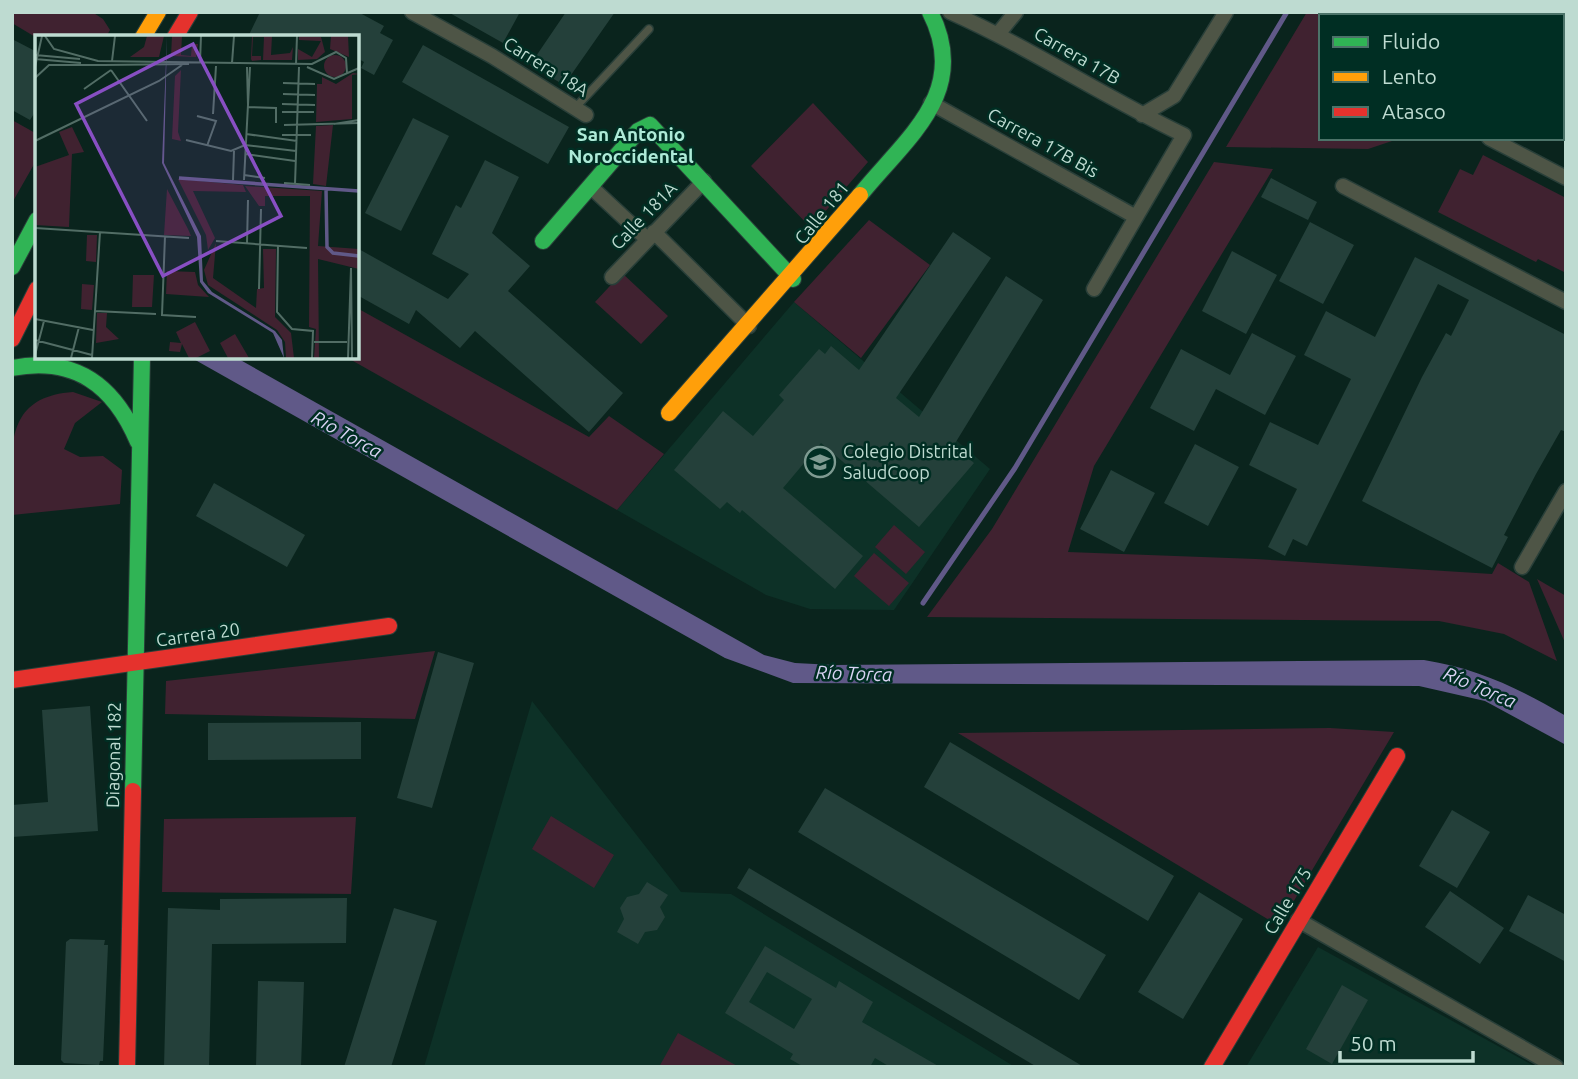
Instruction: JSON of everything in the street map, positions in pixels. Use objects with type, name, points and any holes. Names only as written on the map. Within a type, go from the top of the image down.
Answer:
[{"type":"street","points":[[137,12],[155,17],[144,35]]},
{"type":"street","points":[[176,35],[190,12]]},
{"type":"street","name":"Carrera 18A","points":[[412,12],[492,56],[581,112]]},
{"type":"street","name":"Calle 181","points":[[669,413],[793,279],[906,140],[931,103],[941,85],[946,62],[944,38],[930,12]]},
{"type":"street","name":"Carrera 17B","points":[[950,12],[998,34],[1142,115],[1184,135],[1136,218]]},
{"type":"street","points":[[998,34],[1016,12]]},
{"type":"street","points":[[1142,115],[1174,96],[1226,12]]},
{"type":"street","name":"Carrera 17B Bis","points":[[931,103],[1136,218]]},
{"type":"street","points":[[543,241],[638,131],[650,125],[657,129],[793,279]]},
{"type":"street","points":[[1493,140],[1566,178]]},
{"type":"street","name":"Calle 181A","points":[[612,277],[704,181]]},
{"type":"street","points":[[1343,186],[1566,302]]},
{"type":"street","points":[[591,187],[650,236],[749,326]]},
{"type":"street","points":[[1094,289],[1136,218]]},
{"type":"street","points":[[12,267],[35,224]]},
{"type":"street","points":[[12,339],[35,292]]},
{"type":"street","name":"Diagonal 182","points":[[127,1067],[142,359]]},
{"type":"street","name":"Diagonal 182","points":[[12,368],[36,364],[54,365],[87,376],[115,398],[129,419],[139,444]]},
{"type":"street","points":[[1522,567],[1566,491]]},
{"type":"street","name":"Carrera 20","points":[[12,680],[389,626]]},
{"type":"street","name":"Calle 175","points":[[1212,1067],[1398,757]]},
{"type":"street","points":[[1298,920],[1556,1067]]},
{"type":"lane","points":[[581,112],[649,29]]},
{"type":"shaded area","points":[[12,12],[92,12],[103,19],[110,30],[107,35],[35,37],[12,23]]},
{"type":"shaded area","points":[[1307,12],[1388,12],[1319,14],[1319,140],[1395,140],[1368,149],[1226,147]]},
{"type":"shaded area","points":[[813,103],[868,162],[811,228],[751,166]]},
{"type":"shaded area","points":[[12,120],[35,133],[35,163],[12,203]]},
{"type":"shaded area","points":[[1483,155],[1566,198],[1566,273],[1538,259],[1536,262],[1438,212],[1460,169],[1473,175]]},
{"type":"shaded area","points":[[1214,162],[1273,169],[1094,466],[1068,552],[1256,559],[1492,574],[1498,563],[1529,582],[1557,661],[1504,634],[1439,621],[927,617],[992,529]]},
{"type":"shaded area","points":[[869,220],[930,265],[861,358],[794,302]]},
{"type":"shaded area","points":[[622,273],[668,316],[641,344],[595,302]]},
{"type":"shaded area","name":"Colegio Distrital SaludCoop","points":[[794,302],[990,469],[894,610],[810,609],[766,595],[617,510]]},
{"type":"shaded area","points":[[359,309],[589,437],[609,416],[664,454],[617,510],[350,359],[359,359]]},
{"type":"shaded area","points":[[73,392],[102,402],[75,423],[64,449],[80,457],[103,456],[122,470],[120,504],[12,515],[12,451],[15,433],[22,417],[33,405],[49,396]]},
{"type":"shaded area","points":[[894,525],[925,552],[906,574],[875,547]]},
{"type":"shaded area","points":[[874,553],[909,583],[889,606],[854,576]]},
{"type":"shaded area","points":[[1537,579],[1566,596],[1566,645]]},
{"type":"shaded area","points":[[435,651],[415,719],[165,714],[166,681]]},
{"type":"shaded area","points":[[532,701],[681,892],[731,894],[1015,1067],[424,1067]]},
{"type":"shaded area","points":[[1330,728],[1394,732],[1279,926],[958,733]]},
{"type":"shaded area","points":[[551,816],[614,855],[594,888],[532,849]]},
{"type":"shaded area","points":[[356,817],[351,894],[162,892],[164,819]]},
{"type":"shaded area","points":[[1318,947],[1536,1067],[1246,1067]]},
{"type":"shaded area","points":[[678,1033],[739,1067],[659,1067]]},
{"type":"water","name":"Río Torca","points":[[194,359],[239,359],[764,655],[795,663],[834,665],[1424,660],[1481,674],[1566,716],[1566,745],[1485,701],[1419,686],[793,683],[725,658]]},
{"type":"building","points":[[260,12],[358,12],[384,26],[380,33],[393,40],[374,75],[361,68],[364,62],[359,59],[359,35],[249,35]]},
{"type":"building","points":[[448,12],[520,12],[503,43]]},
{"type":"building","points":[[566,12],[615,12],[564,85],[530,65]]},
{"type":"building","points":[[12,39],[35,51],[35,112],[30,120],[12,110]]},
{"type":"building","points":[[423,45],[569,127],[548,164],[402,82]]},
{"type":"building","points":[[413,118],[449,136],[401,231],[365,213]]},
{"type":"building","points":[[485,160],[519,177],[492,233],[530,266],[508,291],[623,393],[589,432],[475,331],[460,348],[416,310],[409,324],[359,296],[359,249],[448,299],[469,274],[432,254],[456,205],[461,208]]},
{"type":"building","points":[[1271,178],[1317,202],[1308,220],[1261,197]]},
{"type":"building","points":[[1310,222],[1354,245],[1323,304],[1279,281]]},
{"type":"building","points":[[953,232],[991,258],[896,398],[919,417],[1006,276],[1043,300],[954,445],[974,463],[919,527],[821,443],[783,488],[863,556],[835,589],[742,510],[740,513],[727,502],[720,509],[674,470],[723,411],[753,436],[784,400],[779,395],[819,349],[825,354],[831,346],[859,370]]},
{"type":"building","points":[[1232,251],[1277,275],[1246,334],[1202,311]]},
{"type":"building","points":[[1415,257],[1566,335],[1566,432],[1561,430],[1536,474],[1504,535],[1508,537],[1492,568],[1362,501],[1422,377],[1446,333],[1451,336],[1469,300],[1438,284],[1307,546],[1293,539],[1285,556],[1268,547],[1297,489],[1249,465],[1270,422],[1318,445],[1351,379],[1304,355],[1326,311],[1375,337]]},
{"type":"building","points":[[1252,333],[1296,356],[1265,415],[1216,389],[1194,431],[1150,408],[1181,349],[1230,375]]},
{"type":"building","points":[[1195,444],[1239,467],[1208,526],[1164,503]]},
{"type":"building","points":[[1111,470],[1155,493],[1124,552],[1080,529]]},
{"type":"building","points":[[214,483],[305,535],[287,567],[196,516]]},
{"type":"building","points":[[438,652],[474,663],[432,808],[397,798]]},
{"type":"building","points":[[90,706],[98,831],[12,837],[12,805],[48,802],[42,710]]},
{"type":"building","points":[[361,722],[361,759],[208,760],[208,723]]},
{"type":"building","points":[[950,742],[1174,876],[1148,921],[924,787]]},
{"type":"building","points":[[825,788],[1106,955],[1079,1000],[798,832]]},
{"type":"building","points":[[1452,810],[1490,832],[1457,888],[1419,866]]},
{"type":"building","points":[[749,868],[1084,1067],[1037,1067],[737,888]]},
{"type":"building","points":[[647,882],[668,895],[660,907],[665,917],[657,930],[645,932],[638,944],[617,932],[624,919],[620,908],[627,897],[639,894]]},
{"type":"building","points":[[1450,891],[1504,928],[1480,964],[1425,927]]},
{"type":"building","points":[[1199,892],[1243,919],[1183,1019],[1138,992]]},
{"type":"building","points":[[1528,895],[1566,915],[1566,962],[1509,931]]},
{"type":"building","points":[[347,898],[346,943],[212,944],[209,1067],[164,1067],[168,908],[220,910],[220,899]]},
{"type":"building","points":[[394,908],[437,921],[391,1067],[344,1067]]},
{"type":"building","points":[[70,939],[105,940],[104,945],[108,945],[103,1061],[100,1061],[99,1065],[64,1063],[61,1060],[66,942]]},
{"type":"building","points":[[765,946],[836,988],[839,981],[873,1002],[862,1022],[940,1067],[890,1067],[875,1058],[870,1067],[804,1067],[790,1059],[793,1054],[725,1013]],"holes":[[[767,972],[812,999],[794,1029],[749,1002]]]},
{"type":"building","points":[[258,981],[304,982],[301,1067],[256,1067]]},
{"type":"building","points":[[1342,985],[1368,1000],[1332,1064],[1306,1049]]},
{"type":"waterway","points":[[923,603],[1015,468],[1287,12]]},
{"type":"traffic: fast","points":[[860,195],[914,133],[938,90],[943,66],[941,40],[930,12]]},
{"type":"traffic: fast","points":[[543,241],[638,131],[650,125],[793,279]]},
{"type":"traffic: fast","points":[[12,267],[35,224]]},
{"type":"traffic: fast","points":[[133,791],[142,359]]},
{"type":"traffic: fast","points":[[12,368],[55,366],[90,379],[117,405],[138,442]]},
{"type":"traffic: slow","points":[[144,35],[158,12]]},
{"type":"traffic: slow","points":[[669,413],[860,195]]},
{"type":"traffic: jam","points":[[176,35],[190,12]]},
{"type":"traffic: jam","points":[[12,339],[35,293]]},
{"type":"traffic: jam","points":[[12,680],[389,626]]},
{"type":"traffic: jam","points":[[1212,1067],[1397,756]]},
{"type":"traffic: jam","points":[[127,1067],[133,791]]},
{"type":"place","name":"Colegio Distrital SaludCoop","points":[[820,462]]},
{"type":"district","name":"San Antonio Noroccidental","points":[[631,145]]}]
